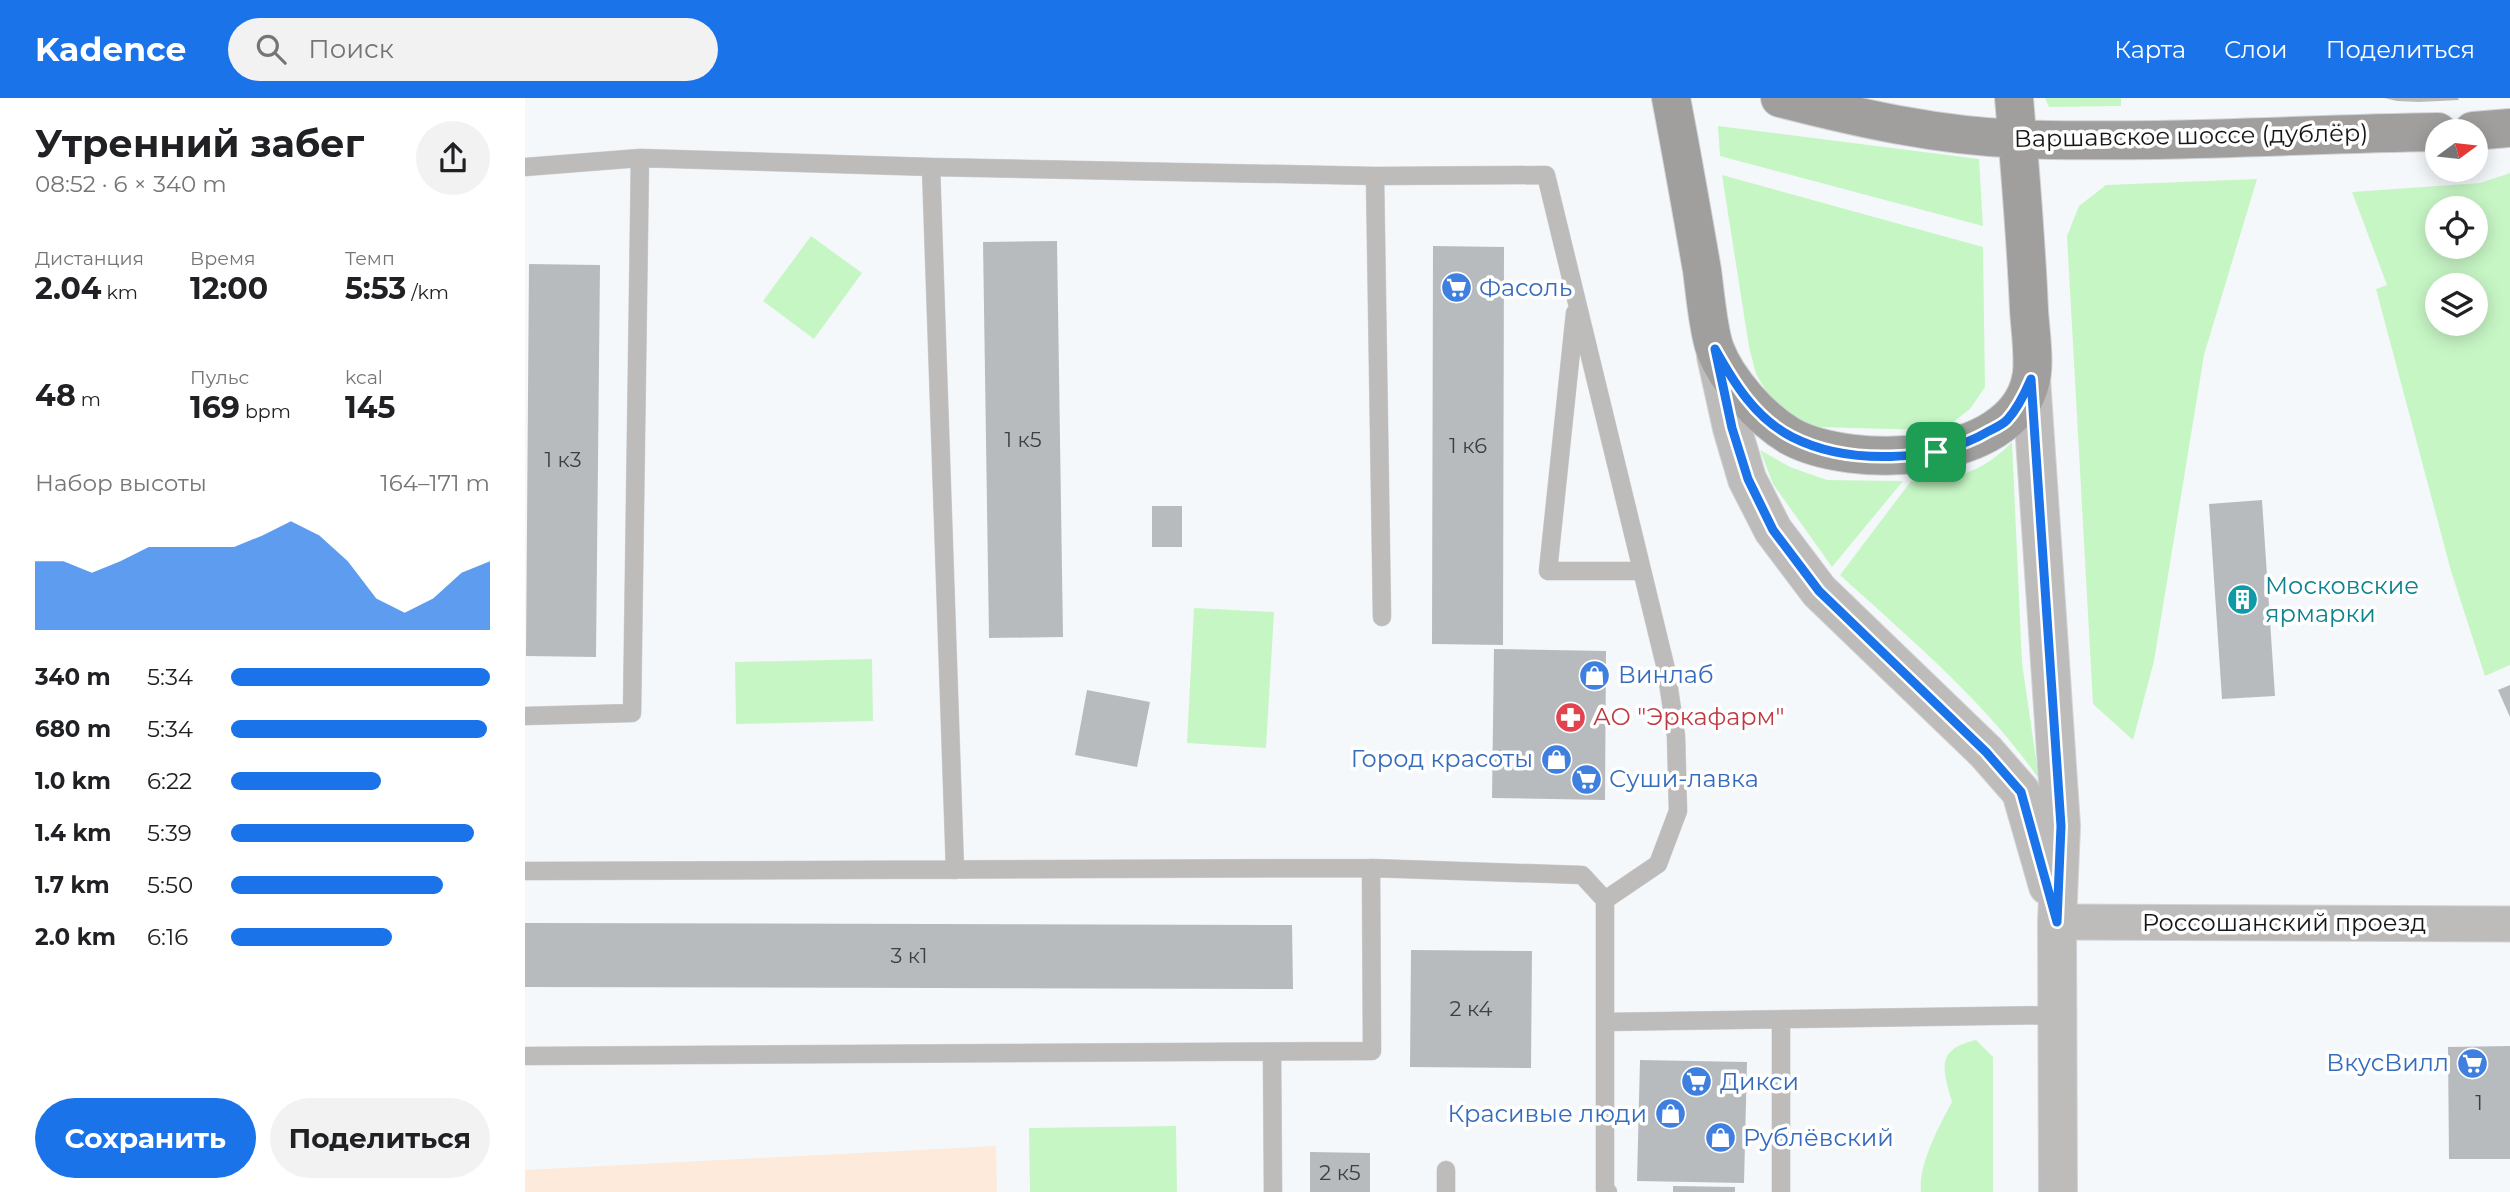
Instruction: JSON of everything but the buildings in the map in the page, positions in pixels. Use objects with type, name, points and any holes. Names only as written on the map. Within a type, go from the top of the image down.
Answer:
[{"type":"main road","points":[[1671,98],[1715,349],[1737,388],[1765,417],[1791,436],[1833,452],[1893,456],[1936,452],[1970,442],[2006,421],[2022,400],[2031,379],[2027,247],[2014,98]]},
{"type":"main road","name":"Варшавское шоссе (дублёр)","points":[[1780,98],[1851,117],[1935,131],[2018,139],[2137,140],[2425,132]]},
{"type":"main road","points":[[2489,130],[2510,128]]},
{"type":"street","points":[[1715,349],[1732,428],[1748,479],[1773,530],[1819,591],[1986,752],[2021,792],[2057,922]]},
{"type":"street","points":[[2031,379],[2061,826],[2057,922],[2058,1192]]},
{"type":"street","name":"Россошанский проезд","points":[[2057,922],[2510,924]]},
{"type":"lane","points":[[525,167],[640,158],[1375,176],[1546,175],[1666,669],[1676,736],[1678,811],[1658,864],[1605,900]]},
{"type":"lane","points":[[525,716],[632,713],[640,158]]},
{"type":"lane","points":[[931,167],[955,870]]},
{"type":"lane","points":[[1375,176],[1382,617]]},
{"type":"lane","points":[[1576,299],[1548,571],[1642,571]]},
{"type":"lane","points":[[525,1056],[1372,1051],[1371,868]]},
{"type":"lane","points":[[525,871],[1371,868],[1582,875],[1605,900],[1605,1189],[1608,1192]]},
{"type":"lane","points":[[1605,1023],[2057,1015]]},
{"type":"lane","points":[[1781,1020],[1781,1192]]},
{"type":"lane","points":[[1272,1052],[1273,1192]]},
{"type":"lane","points":[[1446,1170],[1446,1192]]},
{"type":"shaded area","points":[[996,1146],[997,1192],[525,1192],[525,1170]]},
{"type":"green space","points":[[2045,98],[2121,98],[2121,106],[2049,107]]},
{"type":"green space","points":[[1718,126],[1979,159],[1983,226],[1720,156]]},
{"type":"green space","points":[[2510,173],[2510,665],[2485,676],[2451,571],[2376,289],[2387,285],[2352,192],[2489,182]]},
{"type":"green space","points":[[1722,175],[1983,247],[1985,387],[1970,409],[1952,423],[1929,430],[1817,427],[1791,417],[1770,397],[1756,374],[1749,347]]},
{"type":"green space","points":[[2257,179],[2204,355],[2154,661],[2133,740],[2093,704],[2067,236],[2079,206],[2106,185]]},
{"type":"green space","points":[[811,236],[862,273],[814,339],[763,301]]},
{"type":"green space","points":[[2012,442],[2022,663],[2039,779],[2018,750],[1970,697],[1840,575],[1911,481],[1941,479],[1966,473],[2001,453]]},
{"type":"green space","points":[[1760,450],[1790,467],[1827,480],[1903,481],[1832,567],[1773,484]]},
{"type":"green space","points":[[1194,608],[1274,612],[1266,748],[1187,743]]},
{"type":"green space","points":[[872,659],[873,721],[736,724],[735,662]]},
{"type":"green space","points":[[1976,1040],[1993,1057],[1993,1192],[1921,1192],[1926,1158],[1952,1102],[1945,1062],[1954,1049]]},
{"type":"green space","points":[[1176,1126],[1177,1192],[1030,1192],[1029,1128]]},
{"type":"place","name":"Фасоль","points":[[1456,288]]},
{"type":"place","name":"Московские ярмарки","points":[[2242,600]]},
{"type":"place","name":"Винлаб","points":[[1595,675]]},
{"type":"place","name":"АО \"Эркафарм\"","points":[[1570,717]]},
{"type":"place","name":"Город красоты","points":[[1556,759]]},
{"type":"place","name":"Суши-лавка","points":[[1586,779]]},
{"type":"place","name":"ВкусВилл","points":[[2472,1063]]},
{"type":"place","name":"Дикси","points":[[1697,1082]]},
{"type":"place","name":"Красивые люди","points":[[1670,1114]]},
{"type":"place","name":"Рублёвский","points":[[1720,1138]]},
{"type":"route","points":[[1715,349],[1737,388],[1765,417],[1791,436],[1833,452],[1893,456],[1936,452],[1970,442],[2006,421],[2022,400],[2031,379],[2061,826],[2057,922],[2021,792],[1986,752],[1819,591],[1773,530],[1748,479],[1732,428],[1715,349]]}]
